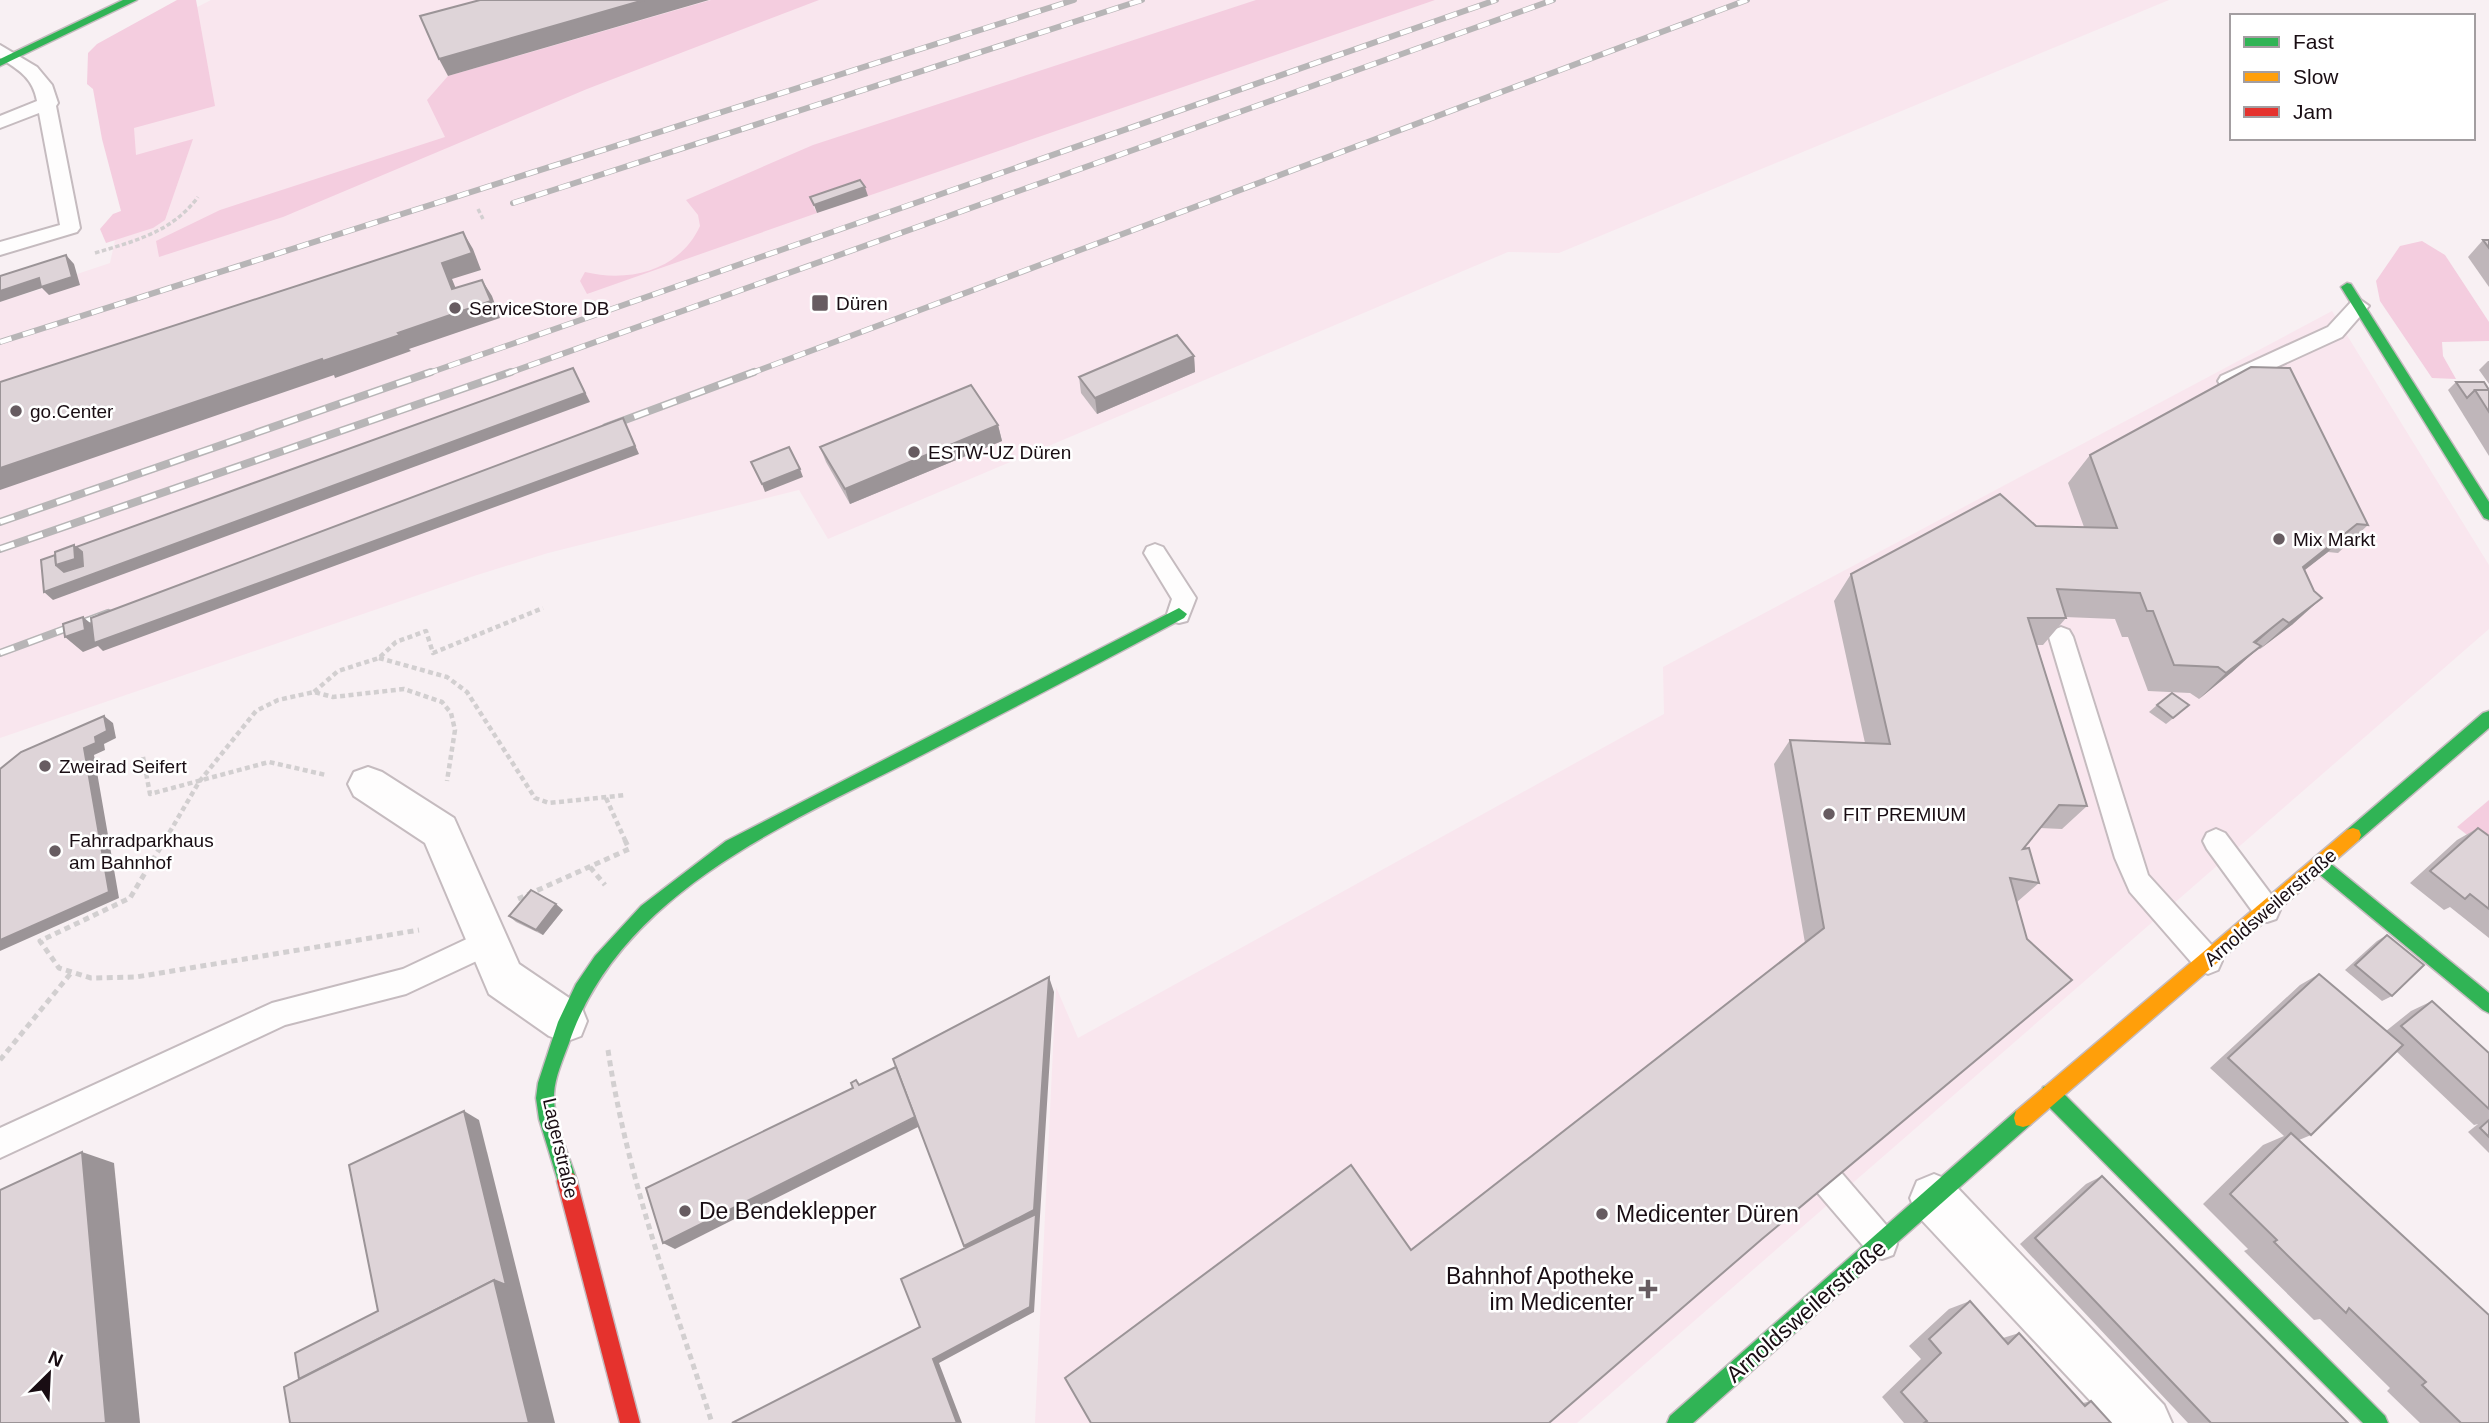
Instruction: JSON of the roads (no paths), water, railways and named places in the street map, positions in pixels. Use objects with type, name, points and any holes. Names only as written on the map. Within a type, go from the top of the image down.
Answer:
[{"type":"street","points":[[4,57],[132,0]]},
{"type":"street","points":[[2347,287],[2489,514]]},
{"type":"street","name":"Lagerstraße","points":[[630,1423],[545,1097],[565,1021],[591,974],[622,935],[677,884],[732,846],[1179,614]]},
{"type":"street","name":"Arnoldsweilerstraße","points":[[1677,1423],[2050,1094],[2489,718]]},
{"type":"street","points":[[368,784],[440,831],[504,979],[565,1021]]},
{"type":"street","points":[[2319,864],[2489,1004]]},
{"type":"street","points":[[2050,1094],[2378,1423]]},
{"type":"street","points":[[1934,1198],[2146,1423]]},
{"type":"lane","points":[[0,249],[70,228],[49,103],[37,77],[4,57]]},
{"type":"lane","points":[[0,122],[49,103]]},
{"type":"lane","points":[[2217,386],[2335,332],[2359,306]]},
{"type":"lane","points":[[1155,553],[1184,598],[1179,614]]},
{"type":"lane","points":[[2061,637],[2128,858],[2139,883],[2208,961]]},
{"type":"lane","points":[[2216,841],[2267,910]]},
{"type":"lane","points":[[0,1143],[282,1012],[406,981],[483,930]]},
{"type":"lane","points":[[1828,1181],[1882,1244]]},
{"type":"railway","points":[[0,342],[1074,0]]},
{"type":"railway","points":[[513,203],[1142,0]]},
{"type":"railway","points":[[426,374],[1496,0]]},
{"type":"railway","points":[[506,374],[1553,0]]},
{"type":"railway","points":[[749,374],[1747,0]]},
{"type":"railway","points":[[0,522],[431,372]]},
{"type":"railway","points":[[0,549],[511,372]]},
{"type":"railway","points":[[606,427],[754,372]]},
{"type":"railway","points":[[0,653],[108,613]]},
{"type":"place","name":"Düren","points":[[820,303]]},
{"type":"place","name":"ServiceStore DB","points":[[455,308]]},
{"type":"place","name":"go.Center","points":[[16,411]]},
{"type":"place","name":"ESTW-UZ Düren","points":[[914,452]]},
{"type":"place","name":"Mix Markt","points":[[2279,539]]},
{"type":"place","name":"Zweirad Seifert","points":[[45,766]]},
{"type":"place","name":"FIT PREMIUM","points":[[1829,814]]},
{"type":"place","name":"Fahrradparkhaus am Bahnhof","points":[[55,851]]},
{"type":"place","name":"De Bendeklepper","points":[[685,1211]]},
{"type":"place","name":"Medicenter Düren","points":[[1602,1214]]},
{"type":"place","name":"Bahnhof Apotheke im Medicenter","points":[[1648,1289]]}]
